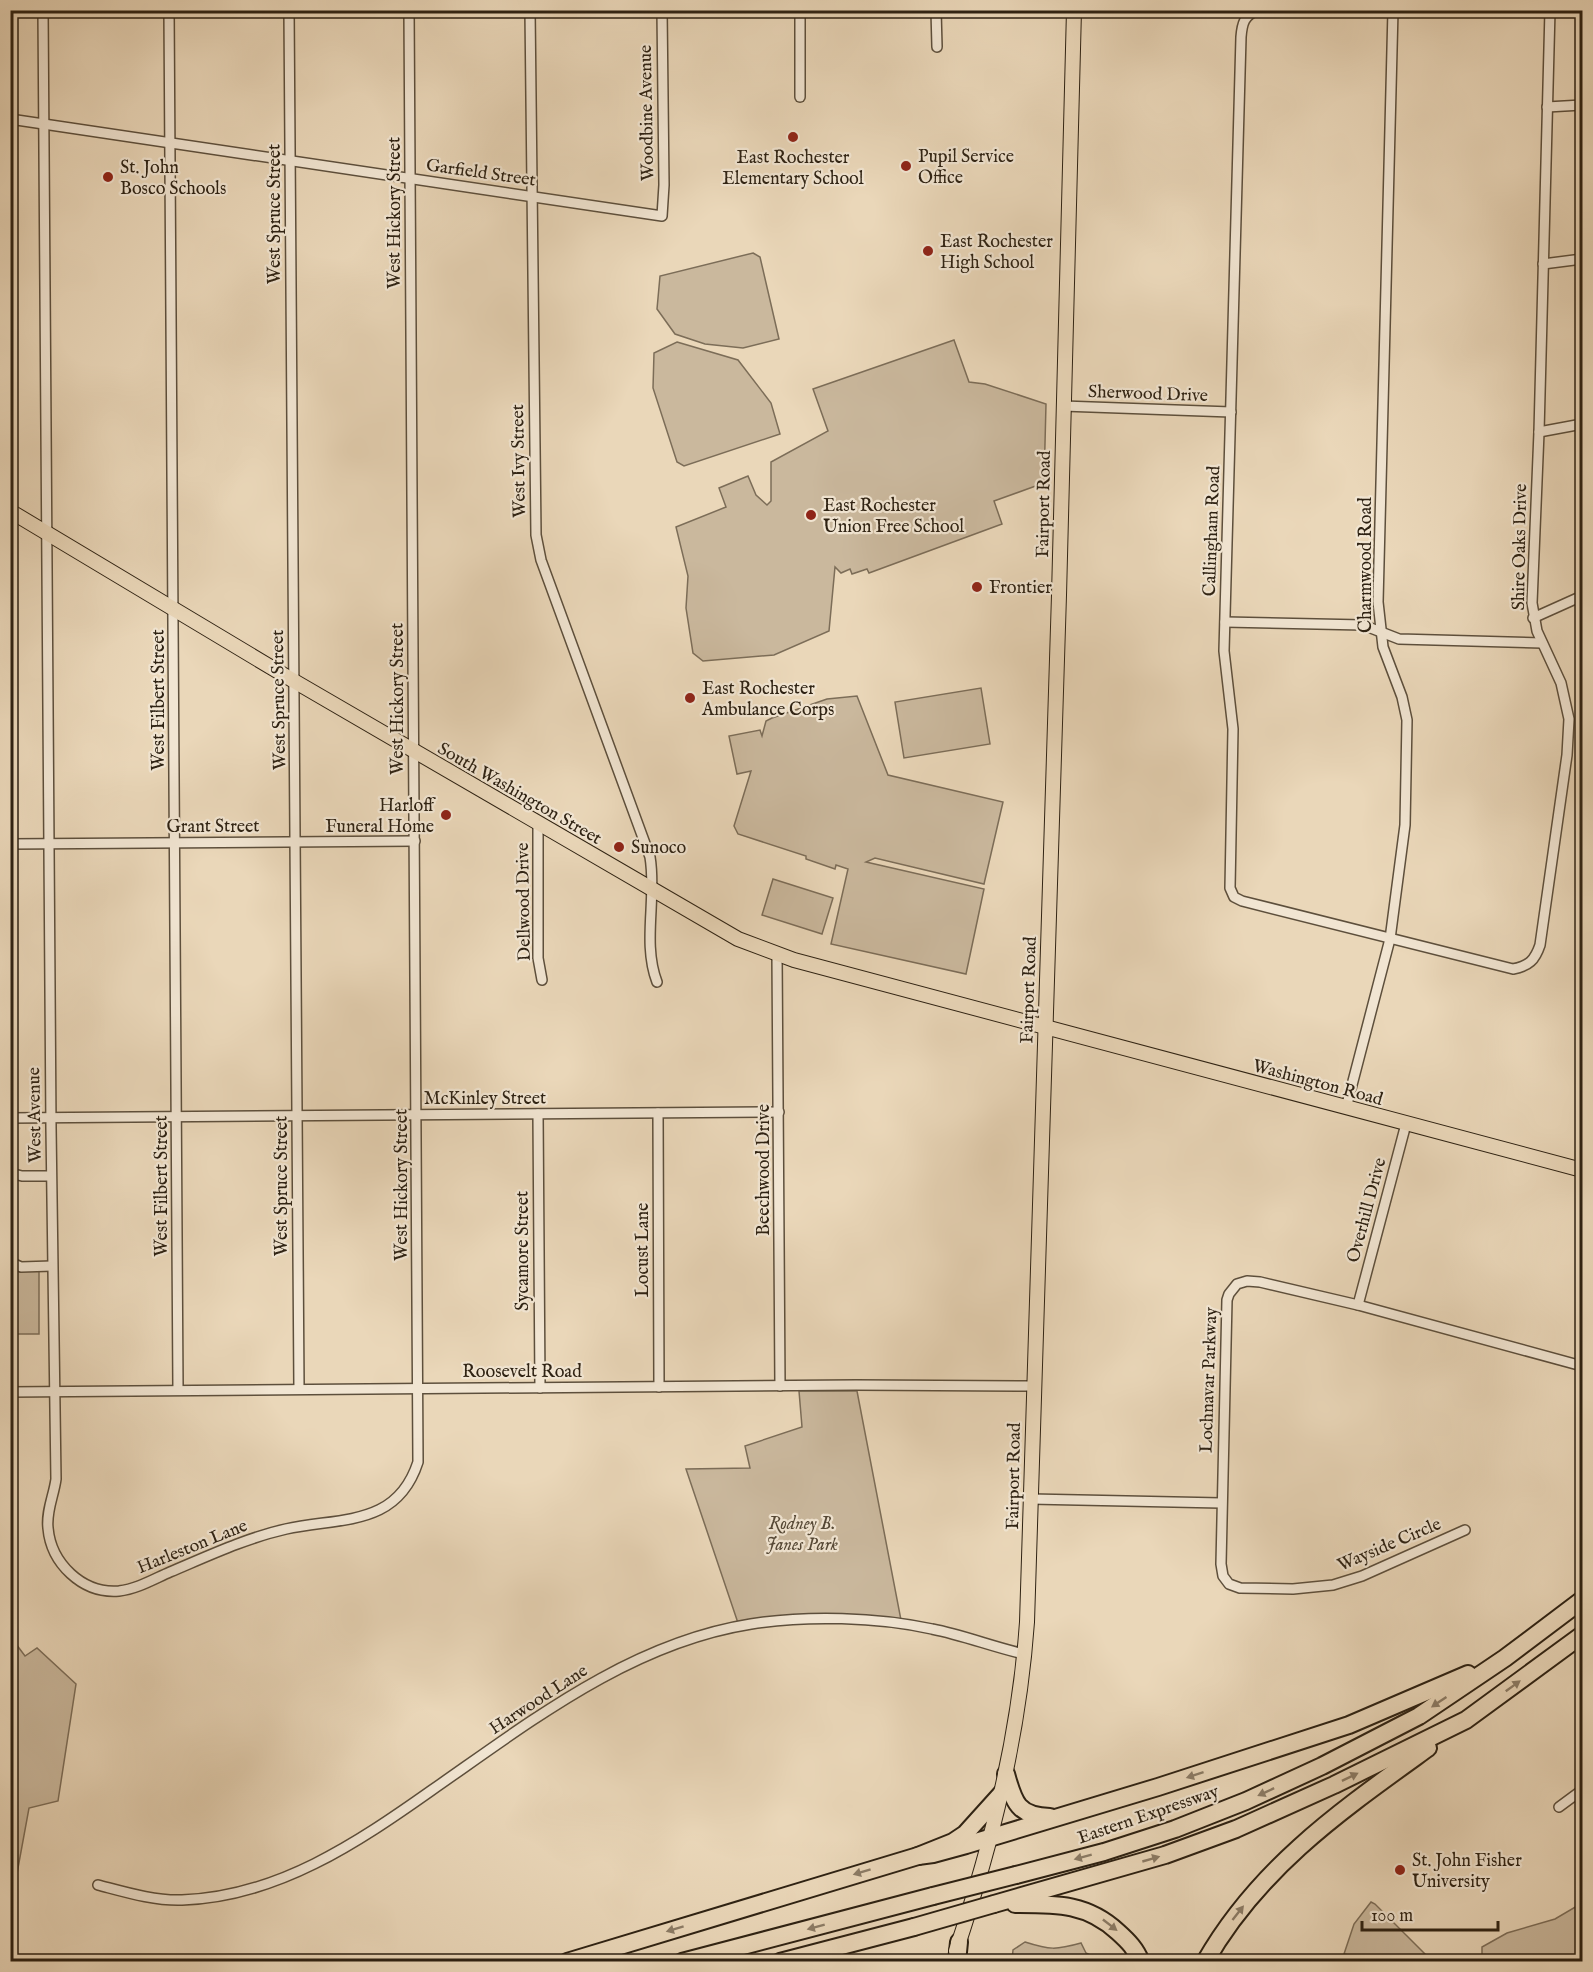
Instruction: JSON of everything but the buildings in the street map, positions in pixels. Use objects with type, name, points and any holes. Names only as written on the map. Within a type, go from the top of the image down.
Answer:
[{"type":"highway","name":"Eastern Expressway","points":[[682,1962],[1104,1852],[1175,1829],[1246,1801],[1322,1766],[1419,1716],[1505,1658],[1582,1600]]},
{"type":"highway","points":[[1205,1962],[1218,1938],[1286,1858],[1332,1818],[1582,1635]]},
{"type":"highway","points":[[918,1856],[944,1851],[992,1835],[1063,1816],[1349,1725],[1505,1658]]},
{"type":"highway","points":[[780,1962],[914,1927],[1165,1855],[1236,1829],[1334,1785],[1466,1720]]},
{"type":"highway","points":[[1006,1774],[1014,1801],[1021,1810],[1034,1815],[1063,1816]]},
{"type":"highway","points":[[567,1962],[918,1856],[953,1842],[965,1834],[1002,1793]]},
{"type":"highway","points":[[994,1904],[1055,1904],[1088,1911],[1109,1923],[1131,1944],[1142,1962]]},
{"type":"highway","points":[[957,1962],[959,1942]]},
{"type":"main road","name":"Fairport Road","points":[[952,1962],[992,1835],[1002,1793],[1024,1654],[1045,1028],[1074,10]]},
{"type":"main road","name":"South Washington Street","points":[[10,511],[538,825],[738,939],[777,955],[1045,1028]]},
{"type":"main road","name":"Washington Road","points":[[1045,1028],[1582,1170]]},
{"type":"street","name":"West Avenue","points":[[44,10],[48,844],[54,1391]]},
{"type":"street","name":"West Filbert Street","points":[[169,10],[178,1390]]},
{"type":"street","name":"West Spruce Street","points":[[289,10],[299,1389]]},
{"type":"street","name":"West Hickory Street","points":[[409,10],[419,1388]]},
{"type":"street","name":"West Ivy Street","points":[[530,10],[534,514],[538,547],[650,857],[652,873],[651,966],[657,982]]},
{"type":"street","name":"Woodbine Avenue","points":[[662,10],[664,185],[662,216]]},
{"type":"street","points":[[800,10],[800,97]]},
{"type":"street","points":[[936,10],[937,47]]},
{"type":"street","name":"Callingham Road","points":[[1258,10],[1246,17],[1241,37],[1225,622],[1225,669],[1233,729],[1230,888],[1232,895],[1242,901],[1389,939]]},
{"type":"street","name":"Charmwood Road","points":[[1346,1108],[1389,939],[1405,825],[1407,731],[1402,697],[1387,659],[1380,632],[1378,587],[1394,10]]},
{"type":"street","name":"Shire Oaks Drive","points":[[1389,939],[1513,969],[1528,965],[1537,953],[1567,755],[1569,719],[1562,683],[1542,643],[1533,618],[1532,588],[1539,432],[1550,10]]},
{"type":"street","points":[[1547,107],[1582,105]]},
{"type":"street","name":"Garfield Street","points":[[10,119],[662,216]]},
{"type":"street","points":[[1543,264],[1582,259]]},
{"type":"street","name":"Sherwood Drive","points":[[1063,406],[1231,412]]},
{"type":"street","points":[[1539,432],[1582,424]]},
{"type":"street","points":[[1533,618],[1582,596]]},
{"type":"street","points":[[1225,622],[1363,625],[1399,639],[1542,643]]},
{"type":"street","name":"Dellwood Drive","points":[[538,825],[538,958],[542,980]]},
{"type":"street","name":"Grant Street","points":[[10,844],[415,841]]},
{"type":"street","name":"Beechwood Drive","points":[[777,955],[780,1386]]},
{"type":"street","name":"McKinley Street","points":[[10,1118],[779,1112]]},
{"type":"street","name":"Locust Lane","points":[[658,1113],[659,1387]]},
{"type":"street","name":"Sycamore Street","points":[[538,1114],[540,1388]]},
{"type":"street","name":"Overhill Drive","points":[[1358,1305],[1406,1124]]},
{"type":"street","points":[[10,1173],[22,1176],[51,1176]]},
{"type":"street","points":[[10,1262],[21,1267],[52,1266]]},
{"type":"street","name":"Lochnavar Parkway","points":[[1221,1503],[1227,1300],[1232,1288],[1242,1282],[1260,1282],[1358,1305],[1582,1366]]},
{"type":"street","name":"Roosevelt Road","points":[[10,1392],[1034,1386]]},
{"type":"street","name":"Harleston Lane","points":[[54,1391],[56,1479],[48,1518],[49,1536],[53,1548],[69,1573],[83,1583],[103,1590],[119,1591],[138,1586],[236,1544],[263,1535],[363,1516],[387,1507],[405,1490],[414,1476],[418,1462],[419,1388]]},
{"type":"street","points":[[1030,1499],[1221,1503]]},
{"type":"street","name":"Wayside Circle","points":[[1221,1503],[1221,1570],[1229,1584],[1240,1588],[1305,1589],[1349,1581],[1466,1530]]},
{"type":"street","name":"Harwood Lane","points":[[98,1885],[158,1899],[189,1900],[247,1890],[300,1871],[351,1845],[383,1825],[525,1725],[594,1682],[667,1648],[717,1632],[763,1623],[863,1620],[930,1629],[1024,1654]]},
{"type":"street","points":[[1559,1807],[1582,1790]]},
{"type":"green space","points":[[753,253],[760,257],[779,339],[743,348],[705,344],[675,334],[657,309],[660,276]]},
{"type":"green space","points":[[954,340],[969,382],[985,384],[1046,404],[1044,483],[994,501],[1002,524],[869,573],[867,569],[852,574],[850,569],[841,573],[835,567],[829,631],[774,655],[703,661],[693,653],[686,608],[688,576],[676,527],[726,507],[719,488],[748,476],[756,495],[767,505],[771,501],[771,462],[828,431],[813,389]]},
{"type":"green space","points":[[677,342],[738,360],[771,403],[780,434],[684,466],[677,462],[653,388],[654,353]]},
{"type":"green space","points":[[981,688],[990,744],[904,758],[895,702]]},
{"type":"green space","points":[[857,696],[888,775],[1003,802],[984,884],[875,858],[866,862],[984,889],[966,974],[831,944],[848,869],[836,865],[835,869],[806,859],[806,856],[738,834],[734,826],[751,771],[737,774],[729,736],[760,730],[762,736],[766,721],[772,718],[827,699]]},
{"type":"green space","points":[[773,879],[833,898],[822,934],[762,915]]},
{"type":"green space","points":[[10,1268],[21,1271],[39,1271],[39,1334],[11,1334]]},
{"type":"green space","name":"Rodney B. Janes Park","points":[[799,1391],[857,1391],[901,1620],[738,1623],[686,1469],[750,1468],[745,1446],[802,1427]]},
{"type":"green space","points":[[10,1636],[25,1656],[37,1648],[76,1684],[58,1801],[29,1808],[16,1879],[11,1881]]},
{"type":"green space","points":[[1371,1902],[1432,1961],[1378,1961],[1344,1954],[1354,1924]]},
{"type":"green space","points":[[1582,1903],[1582,1961],[1482,1961],[1482,1947],[1507,1933],[1555,1919]]},
{"type":"green space","points":[[1025,1942],[1053,1948],[1081,1943],[1086,1953],[1102,1961],[1012,1961],[1013,1950]]},
{"type":"place","name":"East Rochester Elementary School","points":[[793,137]]},
{"type":"place","name":"Pupil Service Office","points":[[906,166]]},
{"type":"place","name":"St. John Bosco Schools","points":[[108,177]]},
{"type":"place","name":"East Rochester High School","points":[[928,251]]},
{"type":"place","name":"East Rochester Union Free School","points":[[811,515]]},
{"type":"place","name":"Frontier","points":[[977,587]]},
{"type":"place","name":"East Rochester Ambulance Corps","points":[[690,698]]},
{"type":"place","name":"Harloff Funeral Home","points":[[446,815]]},
{"type":"place","name":"Sunoco","points":[[619,847]]},
{"type":"place","name":"St. John Fisher University","points":[[1400,1870]]}]
